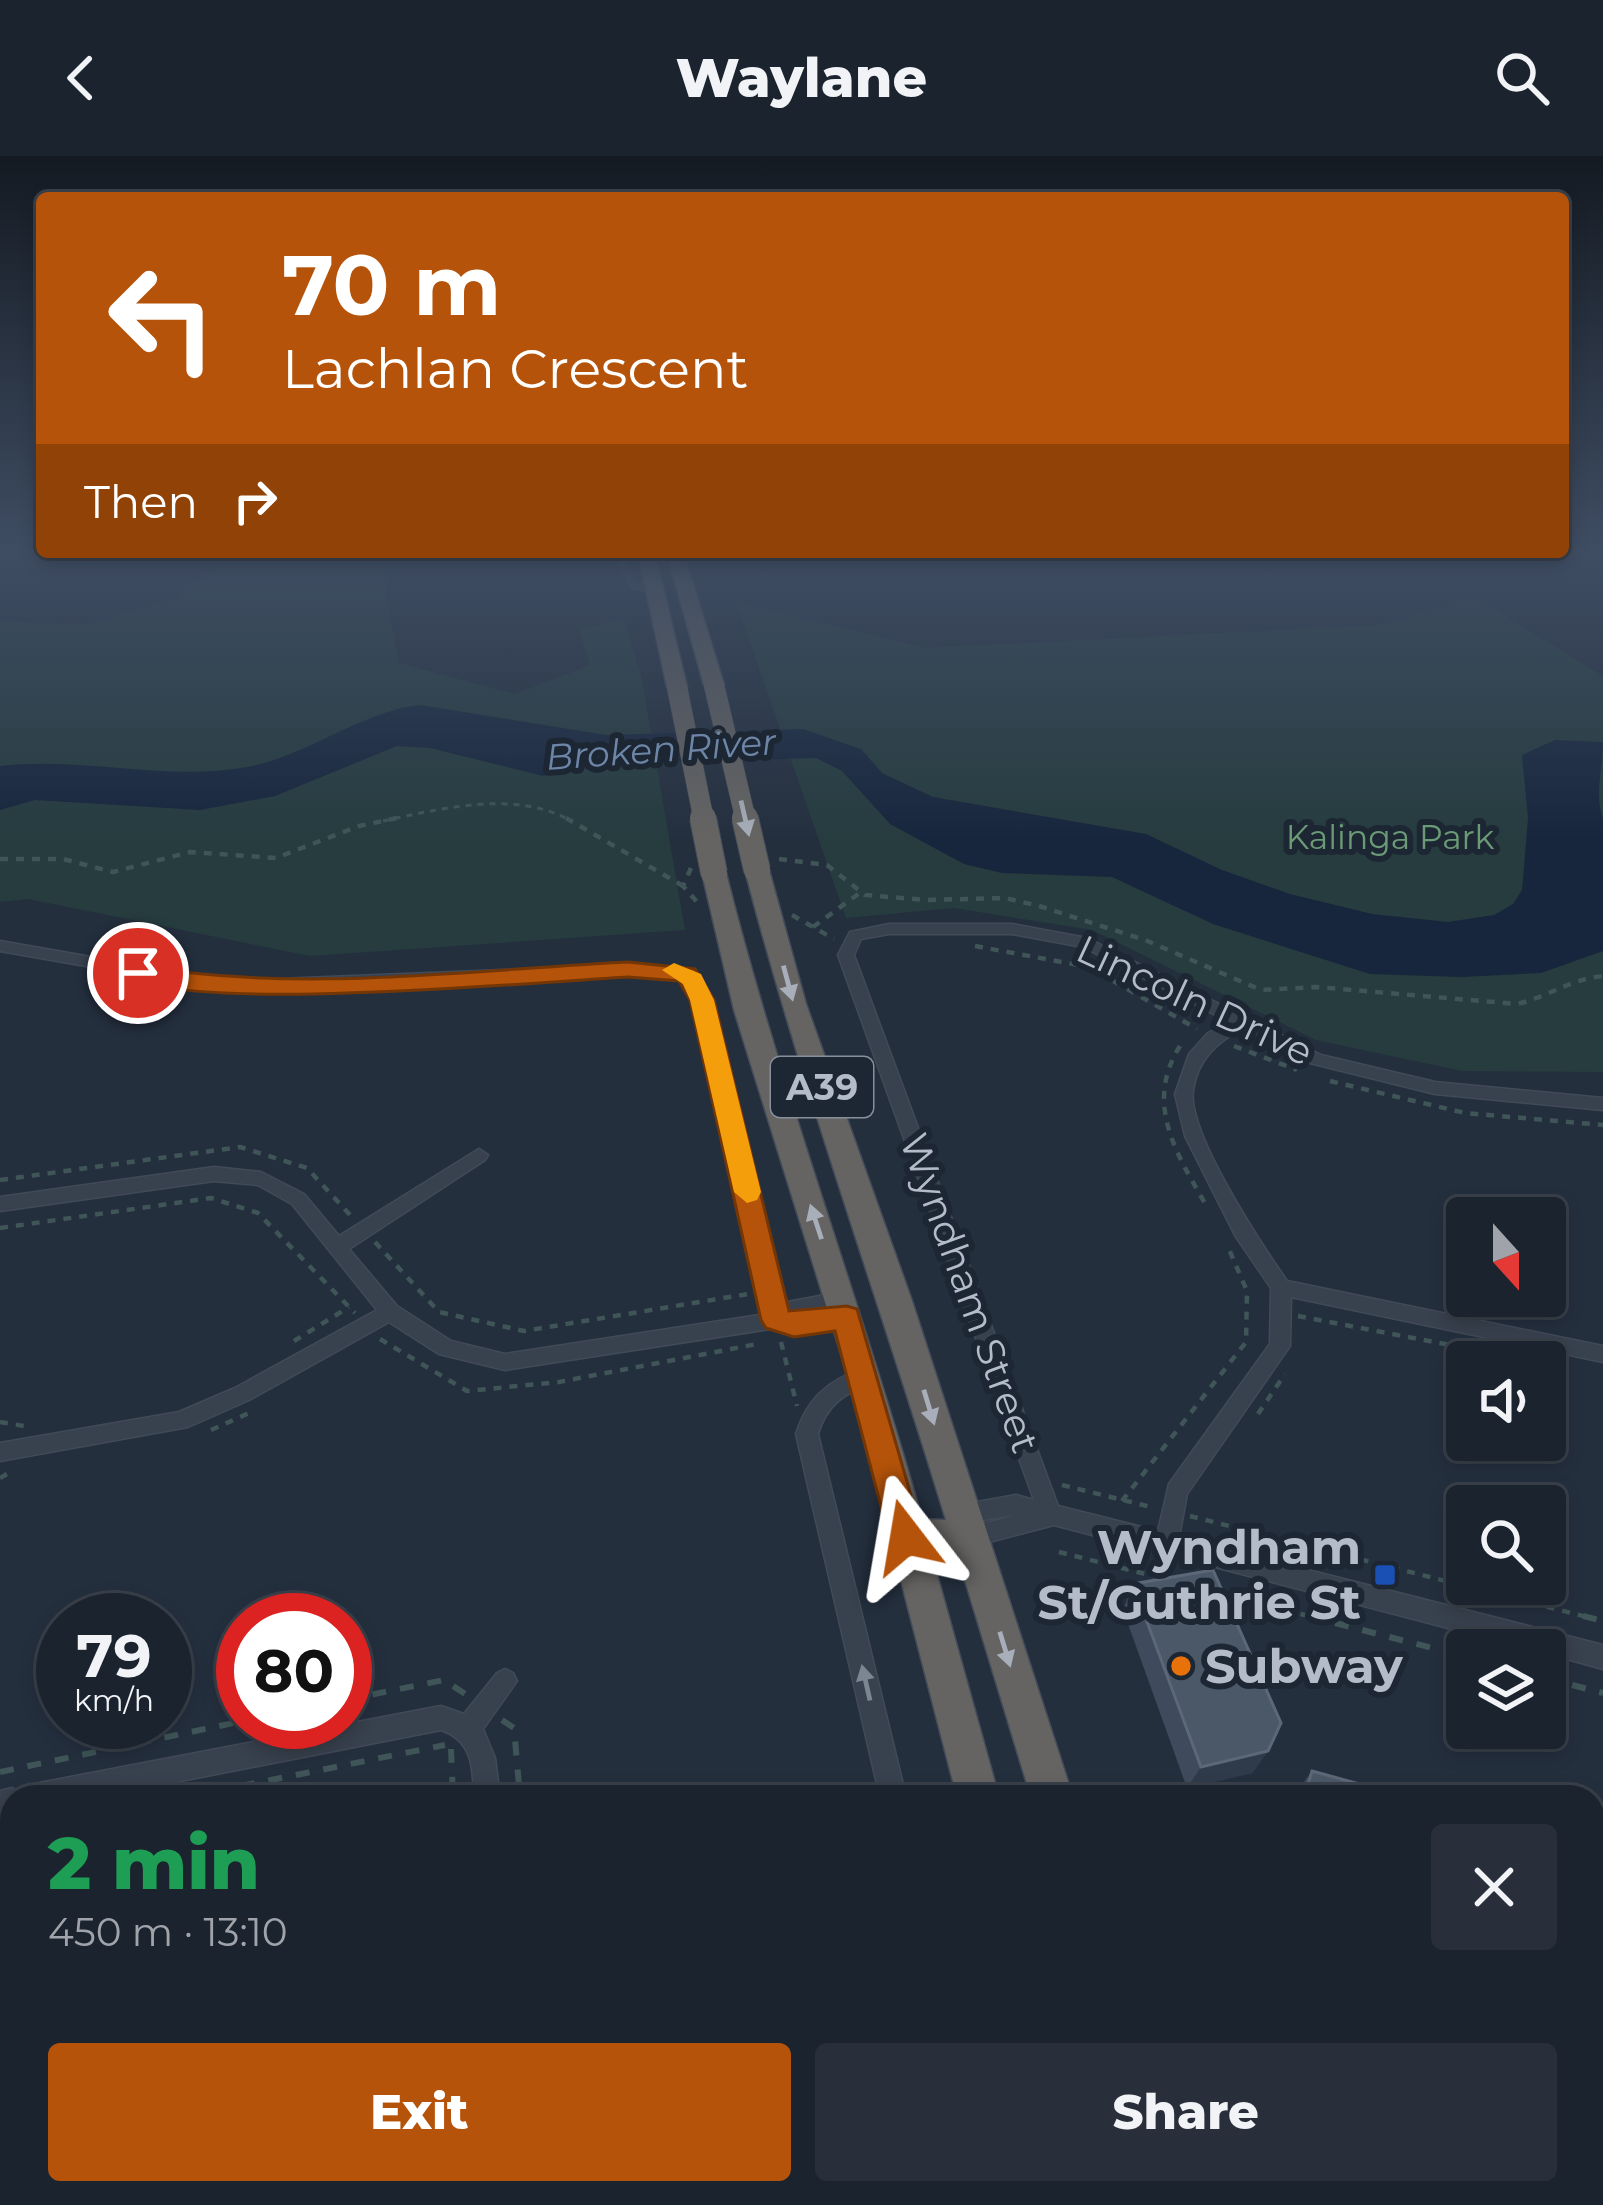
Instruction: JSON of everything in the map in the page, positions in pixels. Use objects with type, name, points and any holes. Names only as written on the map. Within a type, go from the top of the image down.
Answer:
[{"type":"highway","name":"A39","points":[[668,650],[747,1010],[865,1376],[975,1785]]},
{"type":"highway","name":"Wyndham Street","points":[[703,650],[793,1004],[896,1300],[1048,1785]]},
{"type":"highway","points":[[844,1309],[896,1300]]},
{"type":"highway","points":[[906,1537],[967,1525]]},
{"type":"street","name":"Lincoln Drive","points":[[853,942],[889,928],[960,928],[1012,929],[1087,943],[1316,1059],[1436,1088],[1603,1103]]},
{"type":"street","name":"Wyndham Street","points":[[853,942],[846,955],[1052,1516]]},
{"type":"street","points":[[0,946],[228,986],[665,969],[693,979],[702,1000],[776,1320]]},
{"type":"street","points":[[1166,1545],[1177,1492],[1280,1346],[1282,1287],[1234,1213],[1194,1136],[1183,1094],[1195,1058],[1214,1037],[1240,1023]]},
{"type":"street","points":[[337,1247],[479,1155]]},
{"type":"street","points":[[0,1204],[214,1174],[261,1179],[298,1199],[390,1312],[446,1348],[505,1362],[776,1320],[794,1324],[844,1309]]},
{"type":"street","points":[[1282,1287],[1603,1354]]},
{"type":"street","points":[[0,1453],[181,1421],[242,1394],[390,1312]]},
{"type":"street","points":[[865,1376],[831,1389],[814,1408],[807,1435],[890,1785]]},
{"type":"street","points":[[967,1525],[1052,1516],[1603,1657]]},
{"type":"street","points":[[468,1728],[505,1681]]},
{"type":"street","points":[[94,1785],[427,1718],[458,1721],[468,1728],[481,1747],[486,1785]]},
{"type":"path","points":[[0,859],[63,859],[113,872],[190,852],[276,858],[358,826],[476,802],[559,814],[683,886]]},
{"type":"path","points":[[813,927],[861,892]]},
{"type":"path","points":[[785,908],[813,927],[853,942]]},
{"type":"path","points":[[1196,1028],[1172,1056],[1160,1087],[1165,1130],[1207,1207]]},
{"type":"path","points":[[1222,1058],[1235,1047]]},
{"type":"path","points":[[1123,1501],[1246,1342],[1247,1291],[1227,1246]]},
{"type":"path","points":[[289,1344],[349,1307]]},
{"type":"path","points":[[1298,1316],[1446,1344]]},
{"type":"path","points":[[776,1320],[807,1435]]},
{"type":"path","points":[[0,1422],[28,1427]]},
{"type":"path","points":[[1055,1482],[1603,1621]]},
{"type":"path","points":[[1059,1552],[1172,1581]]},
{"type":"path","points":[[1218,1593],[1446,1653]]},
{"type":"path","points":[[1566,1683],[1603,1693]]},
{"type":"path","points":[[0,1772],[216,1727]]},
{"type":"path","points":[[245,1785],[451,1744],[453,1785]]},
{"type":"green space","points":[[0,650],[396,650],[399,663],[515,694],[590,665],[585,650],[633,650],[685,930],[310,956],[28,899],[0,902]]},
{"type":"green space","name":"Kalinga Park","points":[[753,650],[1560,650],[1603,676],[1603,1072],[1462,1071],[1316,1040],[1092,930],[954,908],[846,918]]},
{"type":"water","name":"Broken River","points":[[420,705],[606,735],[803,729],[861,749],[882,773],[933,797],[1146,834],[1222,870],[1290,894],[1372,914],[1448,922],[1494,915],[1513,904],[1522,890],[1528,818],[1522,755],[1555,740],[1603,742],[1599,791],[1603,951],[1541,973],[1370,974],[1213,924],[1112,877],[1002,873],[964,864],[890,824],[842,771],[816,758],[612,764],[543,776],[430,748],[397,746],[275,796],[200,810],[35,800],[0,810],[0,766],[62,764],[185,772],[247,767],[291,754],[376,716]]},
{"type":"building","points":[[1213,1570],[1281,1723],[1268,1751],[1201,1767],[1133,1584]]},
{"type":"building","points":[[1312,1771],[1363,1785],[1308,1785]]},
{"type":"slow traffic","points":[[674,970],[686,974],[698,987],[747,1192]]},
{"type":"place","name":"Wyndham St/Guthrie St","points":[[1385,1575]]},
{"type":"place","name":"Subway","points":[[1181,1666]]},
{"type":"route","points":[[138,973],[261,987],[628,970],[686,974],[702,1000],[776,1320],[794,1324],[847,1318],[906,1537]]}]
